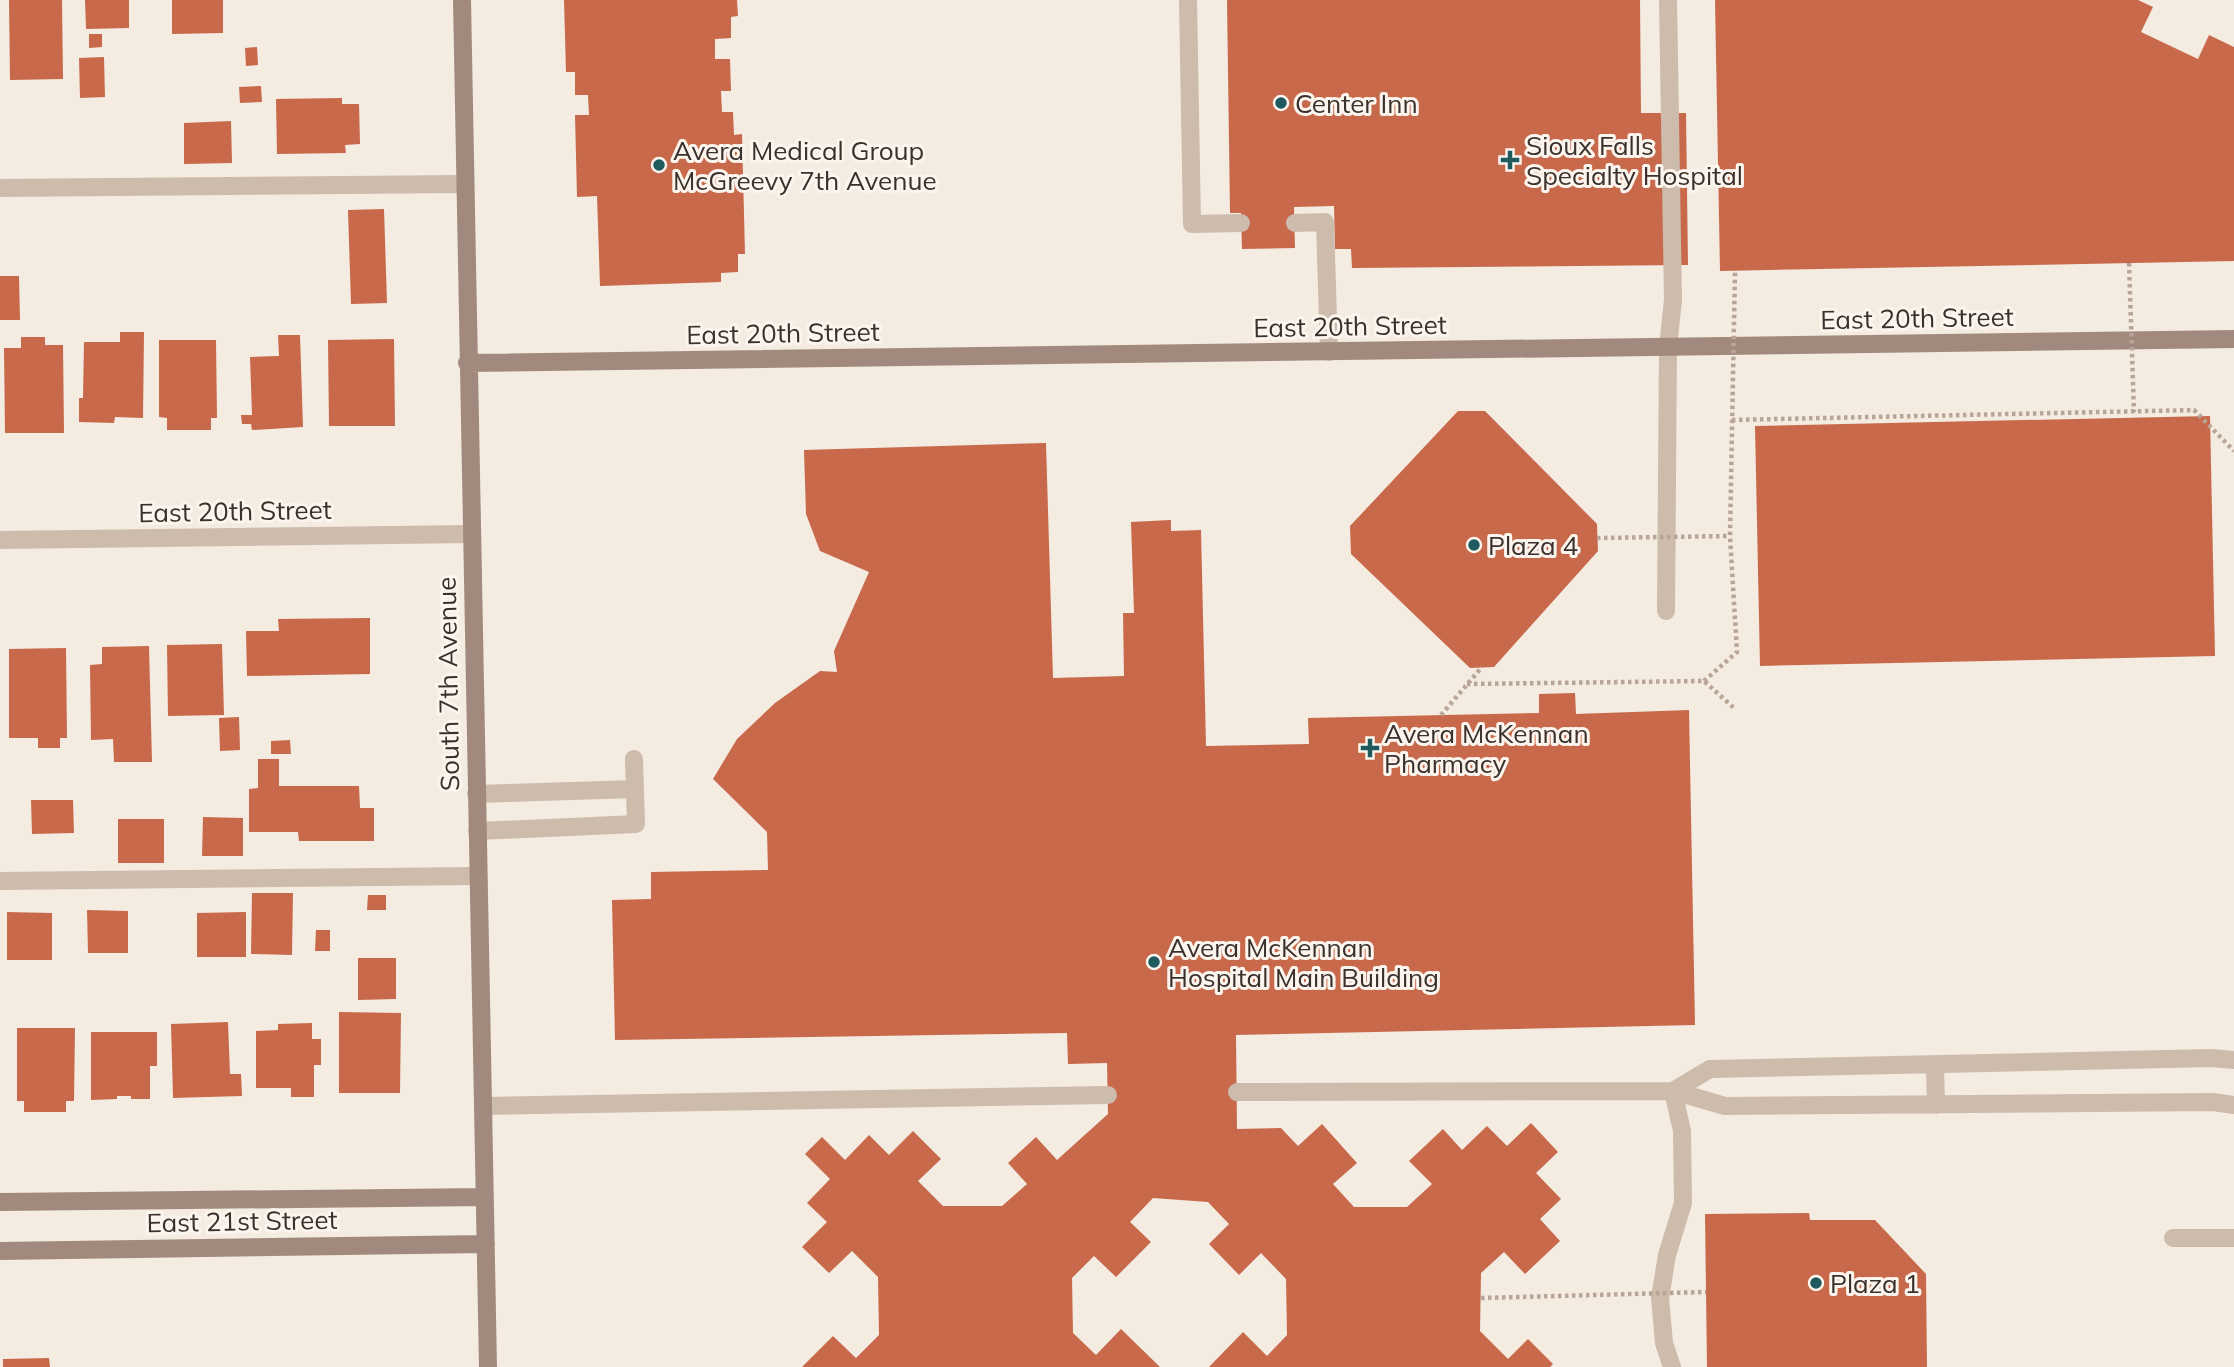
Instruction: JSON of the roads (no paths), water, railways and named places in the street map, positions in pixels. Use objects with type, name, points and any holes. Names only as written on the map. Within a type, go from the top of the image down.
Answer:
[{"type":"street","name":"South 7th Avenue","points":[[462,0],[488,1367]]},
{"type":"street","points":[[1188,0],[1192,224],[1241,223]]},
{"type":"street","points":[[1666,611],[1668,347],[1673,300],[1668,0]]},
{"type":"street","points":[[0,188],[464,184]]},
{"type":"street","points":[[1294,223],[1325,222],[1329,352]]},
{"type":"street","name":"East 20th Street","points":[[467,363],[2234,339]]},
{"type":"street","name":"East 20th Street","points":[[0,540],[471,534]]},
{"type":"street","points":[[477,831],[636,824],[634,759]]},
{"type":"street","points":[[476,794],[635,789]]},
{"type":"street","points":[[0,881],[478,876]]},
{"type":"street","points":[[1673,1091],[1710,1069],[2211,1058],[2234,1060]]},
{"type":"street","points":[[1935,1066],[1936,1105]]},
{"type":"street","points":[[1672,1367],[1664,1343],[1660,1298],[1667,1255],[1683,1203],[1682,1131],[1673,1091]]},
{"type":"street","points":[[1237,1092],[1673,1091],[1725,1106],[2213,1102],[2234,1105]]},
{"type":"street","points":[[483,1106],[1108,1095]]},
{"type":"street","name":"East 21st Street","points":[[0,1202],[485,1197]]},
{"type":"street","points":[[2173,1238],[2234,1238]]},
{"type":"street","name":"East 21st Street","points":[[0,1251],[486,1244]]},
{"type":"place","name":"Center Inn","points":[[1281,103]]},
{"type":"place","name":"Sioux Falls Specialty Hospital","points":[[1510,160]]},
{"type":"place","name":"Avera Medical Group McGreevy 7th Avenue","points":[[659,165]]},
{"type":"place","name":"Plaza 4","points":[[1474,545]]},
{"type":"place","name":"Avera McKennan Pharmacy","points":[[1370,748]]},
{"type":"place","name":"Avera McKennan Hospital Main Building","points":[[1154,962]]},
{"type":"place","name":"Plaza 1","points":[[1816,1283]]}]
